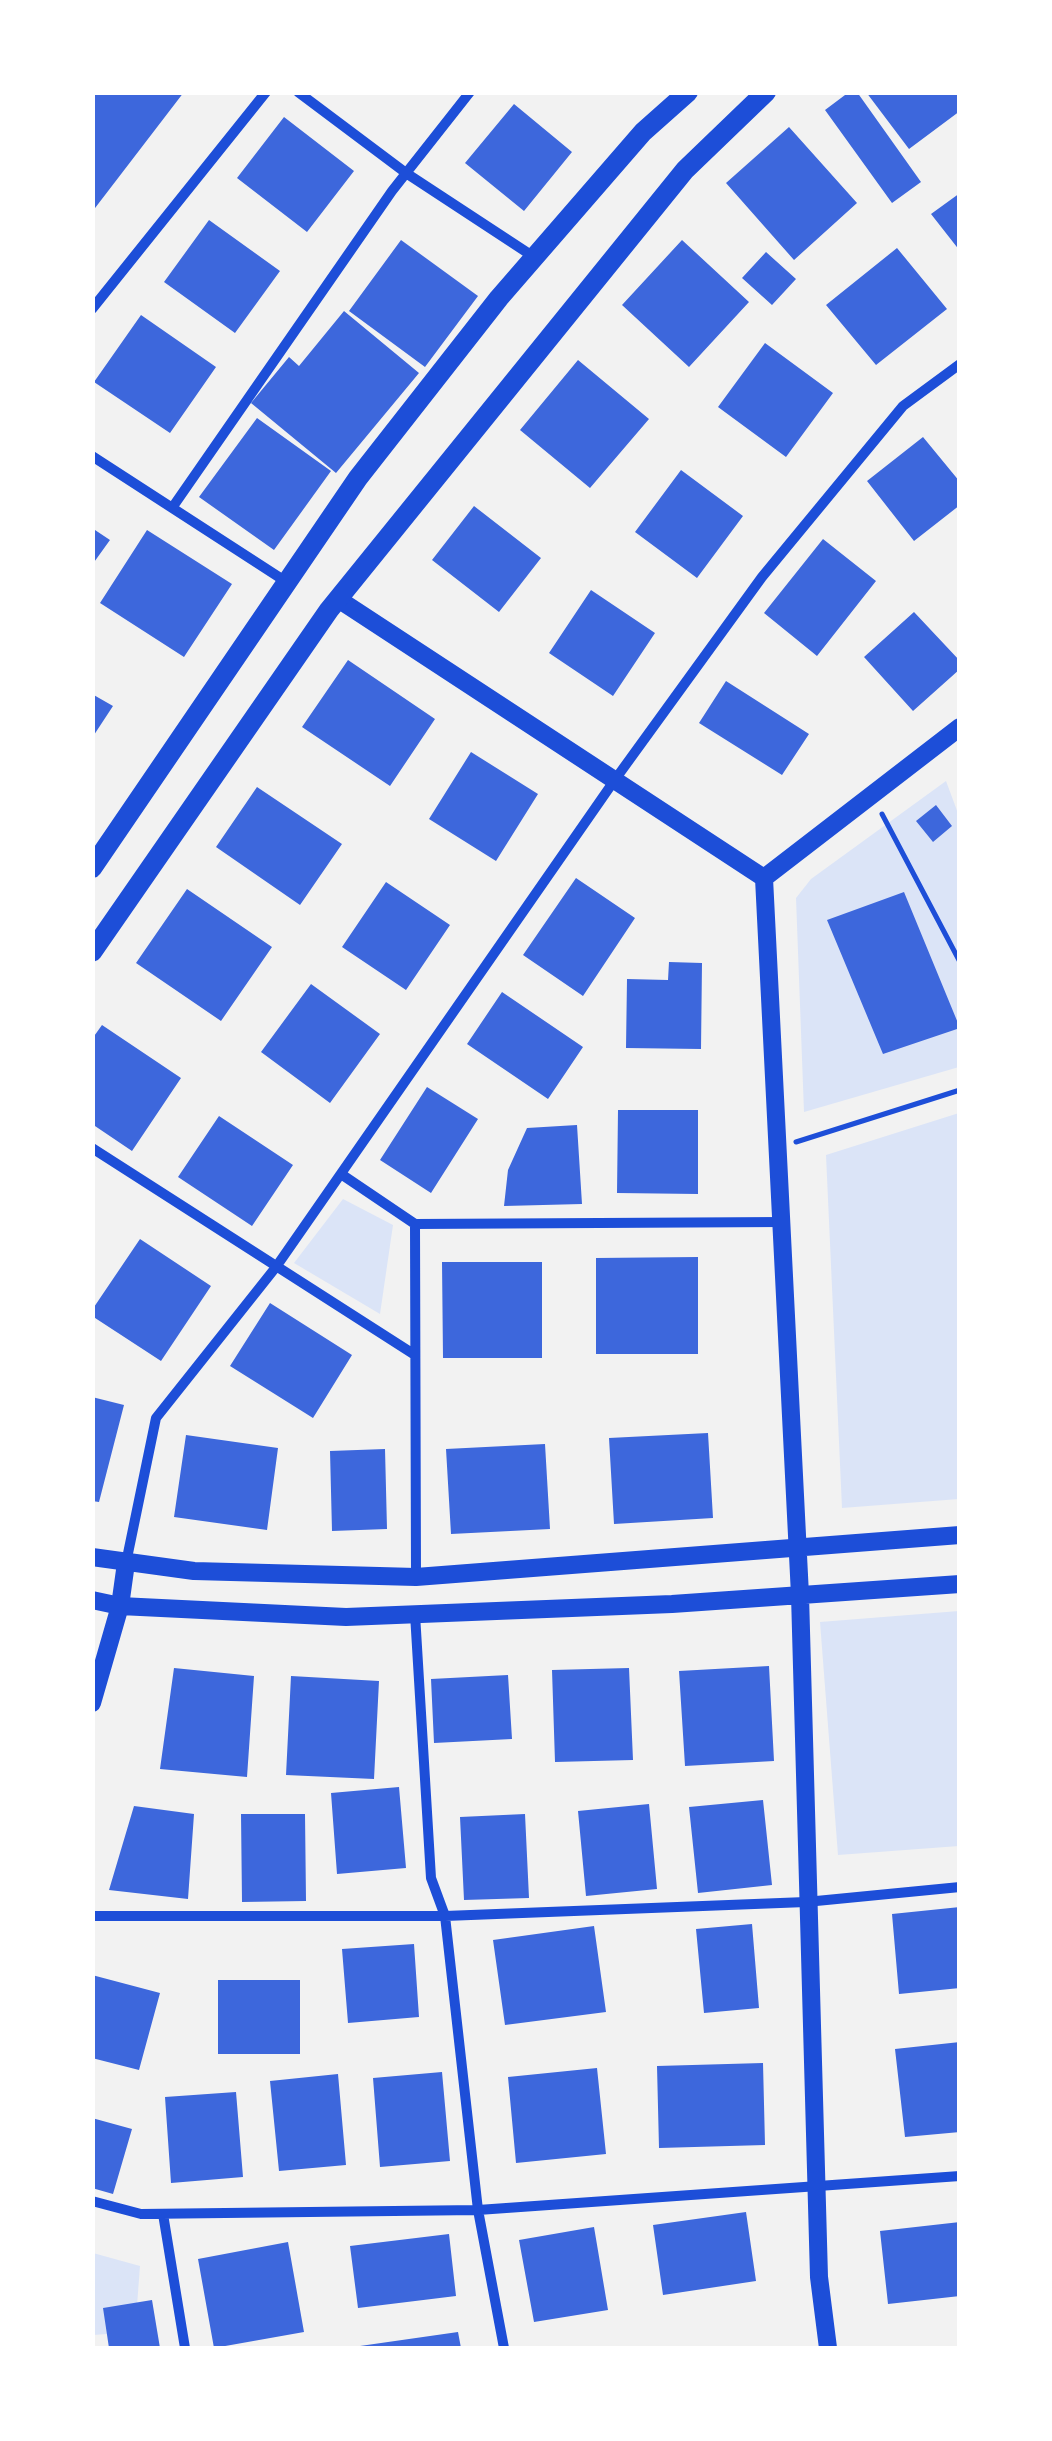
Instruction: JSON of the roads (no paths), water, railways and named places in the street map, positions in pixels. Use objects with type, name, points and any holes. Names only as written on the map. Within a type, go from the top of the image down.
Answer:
[{"type":"main road","points":[[96,857],[358,478],[535,257],[643,132],[688,92]]},
{"type":"main road","points":[[92,952],[338,599],[685,170],[766,92]]},
{"type":"street","points":[[92,309],[266,92]]},
{"type":"street","points":[[298,92],[406,173],[535,257]]},
{"type":"street","points":[[172,508],[406,173],[470,92]]},
{"type":"street","points":[[92,1704],[120,1606],[156,1418],[276,1267],[614,781],[762,577],[903,406],[960,364]]},
{"type":"street","points":[[92,456],[285,582]]},
{"type":"street","points":[[338,599],[764,878]]},
{"type":"street","points":[[764,878],[960,727]]},
{"type":"street","points":[[764,878],[800,1596],[819,2277],[828,2348]]},
{"type":"street","points":[[92,1148],[415,1355]]},
{"type":"street","points":[[340,1174],[415,1224],[783,1222]]},
{"type":"street","points":[[415,1224],[416,1577]]},
{"type":"street","points":[[92,1557],[194,1571],[416,1577],[960,1535]]},
{"type":"street","points":[[92,1600],[120,1606],[346,1617],[672,1604],[960,1584]]},
{"type":"street","points":[[414,1614],[431,1878],[445,1916],[478,2210],[504,2348]]},
{"type":"street","points":[[92,1916],[445,1916],[806,1902],[960,1888]]},
{"type":"street","points":[[92,2202],[141,2214],[478,2210],[960,2176]]},
{"type":"street","points":[[163,2214],[185,2348]]}]
